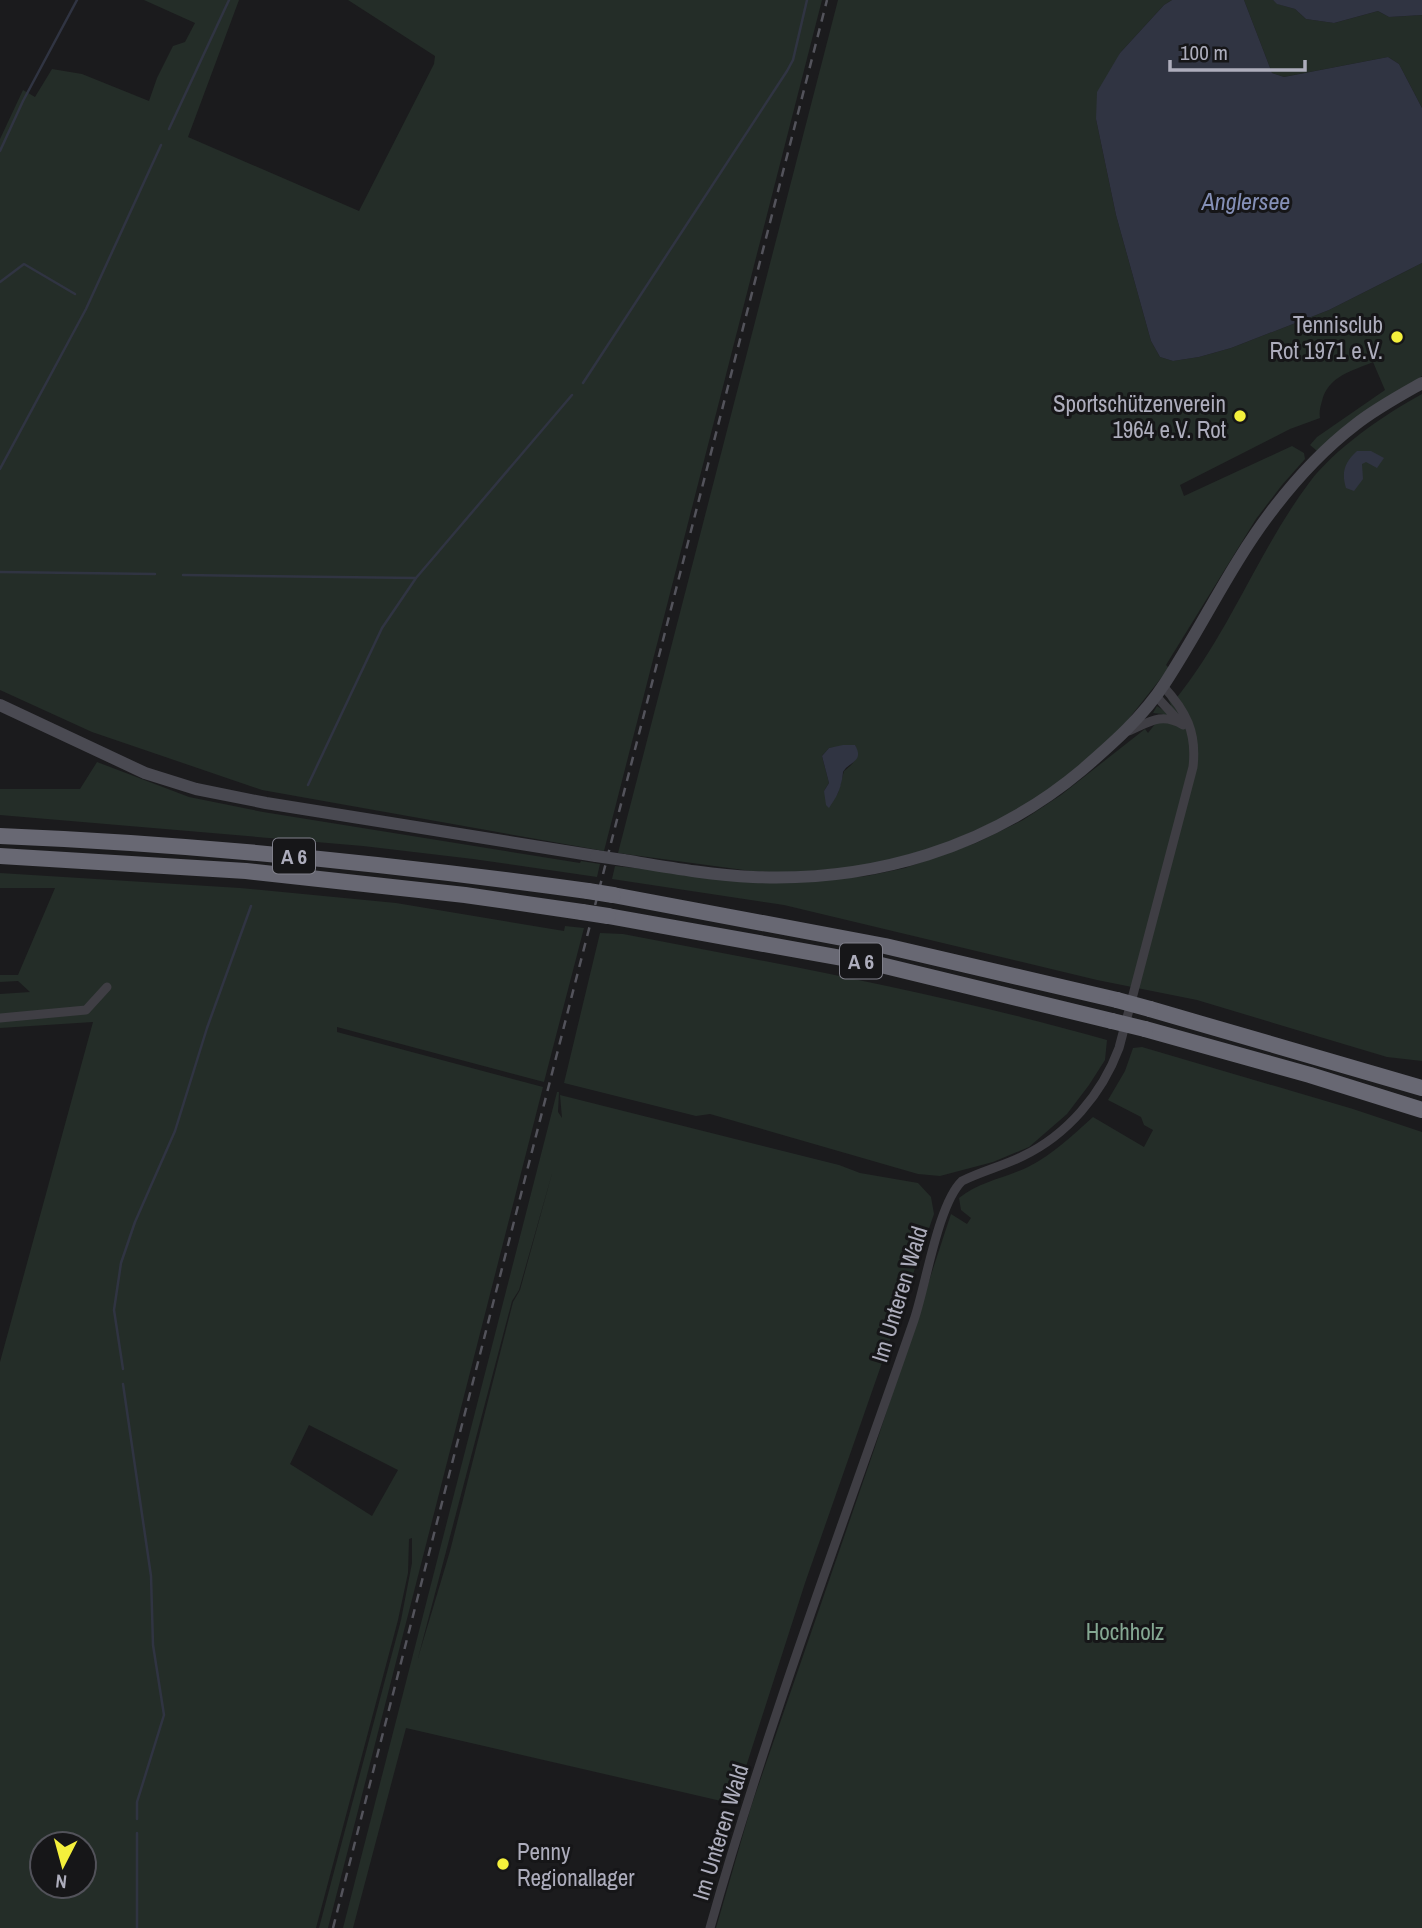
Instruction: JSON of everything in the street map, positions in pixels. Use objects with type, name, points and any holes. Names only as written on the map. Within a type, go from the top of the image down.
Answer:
[{"type":"highway","name":"A 6","points":[[0,836],[131,842],[260,853],[471,875],[613,895],[898,949],[1117,1000],[1422,1088]]},
{"type":"highway","name":"A 6","points":[[0,856],[259,872],[465,895],[608,916],[881,965],[1112,1021],[1310,1075],[1422,1110]]},
{"type":"highway","points":[[1380,1074],[1422,1076]]},
{"type":"main road","points":[[0,705],[145,773],[196,789],[266,803],[712,874],[789,878],[866,872],[903,863],[974,839],[1020,815],[1060,788],[1124,733],[1159,691],[1252,538],[1290,489],[1355,425],[1422,383]]},
{"type":"street","points":[[1159,691],[1192,739]]},
{"type":"street","name":"Im Unteren Wald","points":[[710,1928],[782,1695],[916,1315],[945,1206],[954,1189],[962,1181],[1024,1156],[1069,1125],[1090,1102],[1114,1063],[1143,961],[1195,751],[1189,722],[1179,703],[1159,691]]},
{"type":"street","points":[[1124,733],[1149,720],[1172,718],[1183,725]]},
{"type":"street","points":[[0,1018],[86,1010],[107,987]]},
{"type":"green space","points":[[144,0],[239,0],[188,137],[359,211],[434,64],[435,56],[348,0],[822,0],[604,851],[262,790],[92,732],[0,690],[0,139],[23,90],[35,97],[52,69],[82,74],[149,101],[173,46],[185,42],[195,23]]},
{"type":"green space","points":[[838,0],[1172,0],[1164,5],[1120,53],[1096,119],[1116,215],[1151,341],[1160,357],[1173,361],[1231,348],[1329,310],[1422,263],[1422,376],[1317,451],[1310,445],[1317,437],[1385,390],[1373,362],[1349,372],[1335,380],[1325,393],[1320,418],[1290,429],[1180,485],[1184,496],[1292,446],[1304,453],[1305,459],[1256,519],[1166,665],[1169,668],[1123,726],[1091,759],[1018,811],[938,847],[865,866],[789,873],[751,871],[618,853]],"holes":[[[855,745],[855,760],[844,771],[838,793],[833,799],[824,791],[829,783],[822,756],[829,748]]]},
{"type":"green space","points":[[1244,0],[1273,0],[1295,9],[1306,19],[1334,23],[1378,11],[1389,17],[1422,15],[1422,108],[1399,64],[1388,57],[1284,77],[1272,73]]},
{"type":"green space","points":[[1422,394],[1422,1061],[1387,1057],[1197,1000],[1097,980],[784,905],[612,879],[615,866],[790,883],[867,876],[905,868],[976,843],[1023,820],[1061,795],[1145,729],[1148,733],[1163,714],[1153,713],[1157,706],[1166,712],[1171,705],[1167,697],[1174,701],[1194,675],[1274,536],[1309,483],[1361,433]]},
{"type":"green space","points":[[97,762],[189,797],[263,812],[600,864],[597,877],[363,846],[0,815],[0,789],[80,789]]},
{"type":"green space","points":[[0,873],[240,888],[396,903],[564,931],[565,926],[584,928],[544,1082],[337,1027],[337,1032],[543,1087],[328,1928],[319,1928],[401,1620],[412,1563],[412,1538],[409,1539],[408,1573],[398,1620],[316,1928],[0,1928],[0,1362],[93,1022],[0,1028],[0,994],[30,992],[18,981],[0,982],[0,975],[18,975],[55,888],[0,888]],"holes":[[[309,1425],[398,1470],[372,1516],[290,1464]]]},
{"type":"green space","points":[[600,933],[623,934],[806,969],[1047,1024],[1107,1040],[1105,1060],[1067,1114],[1029,1147],[993,1162],[940,1176],[918,1174],[710,1114],[696,1116],[564,1083]]},
{"type":"green space","name":"Hochholz","points":[[1142,1047],[1422,1132],[1422,1928],[716,1928],[751,1807],[875,1447],[951,1214],[967,1224],[971,1218],[961,1210],[959,1198],[975,1188],[1037,1162],[1093,1117],[1144,1147],[1153,1130],[1144,1125],[1141,1117],[1108,1100],[1125,1071],[1133,1048]]},
{"type":"green space","points":[[557,1092],[558,1112],[562,1118],[560,1095],[839,1165],[860,1173],[918,1183],[931,1197],[934,1214],[805,1583],[734,1804],[406,1728],[353,1928],[343,1928]],"holes":[[[553,1170],[520,1290],[513,1302],[450,1551],[418,1658],[512,1301],[519,1290]]]},
{"type":"water","name":"Anglersee","points":[[1172,0],[1244,0],[1272,73],[1284,77],[1388,57],[1399,64],[1422,108],[1422,263],[1329,310],[1231,348],[1173,361],[1160,357],[1151,341],[1116,215],[1096,119],[1097,92],[1120,53],[1164,5]]},
{"type":"water","points":[[1273,0],[1422,0],[1422,15],[1389,17],[1378,11],[1334,23],[1306,19],[1295,9],[1277,4]]},
{"type":"water","points":[[1357,451],[1371,451],[1384,458],[1377,468],[1366,462],[1362,464],[1363,479],[1354,491],[1346,488],[1344,472],[1347,463]]},
{"type":"water","points":[[855,745],[858,755],[843,772],[839,790],[829,808],[824,791],[829,783],[822,756],[829,748]]},
{"type":"waterway","points":[[0,151],[23,101],[77,0]]},
{"type":"waterway","points":[[169,129],[229,0]]},
{"type":"waterway","points":[[583,383],[787,71],[793,60],[807,0]]},
{"type":"waterway","points":[[0,469],[86,309],[161,145]]},
{"type":"waterway","points":[[0,282],[24,264],[75,294]]},
{"type":"waterway","points":[[308,785],[382,628],[416,578],[572,395]]},
{"type":"waterway","points":[[0,572],[155,574]]},
{"type":"waterway","points":[[183,575],[416,578]]},
{"type":"waterway","points":[[123,1369],[114,1310],[121,1263],[135,1222],[175,1131],[207,1028],[251,906]]},
{"type":"waterway","points":[[123,1384],[151,1576],[153,1645],[164,1715],[137,1802],[137,1819]]},
{"type":"waterway","points":[[137,1833],[137,1928]]},
{"type":"railway","points":[[333,1928],[827,0]]},
{"type":"place","name":"Tennisclub Rot 1971 e.V.","points":[[1397,337]]},
{"type":"place","name":"Sportschützenverein 1964 e.V. Rot","points":[[1240,416]]},
{"type":"place","name":"Penny Regionallager","points":[[503,1864]]}]
